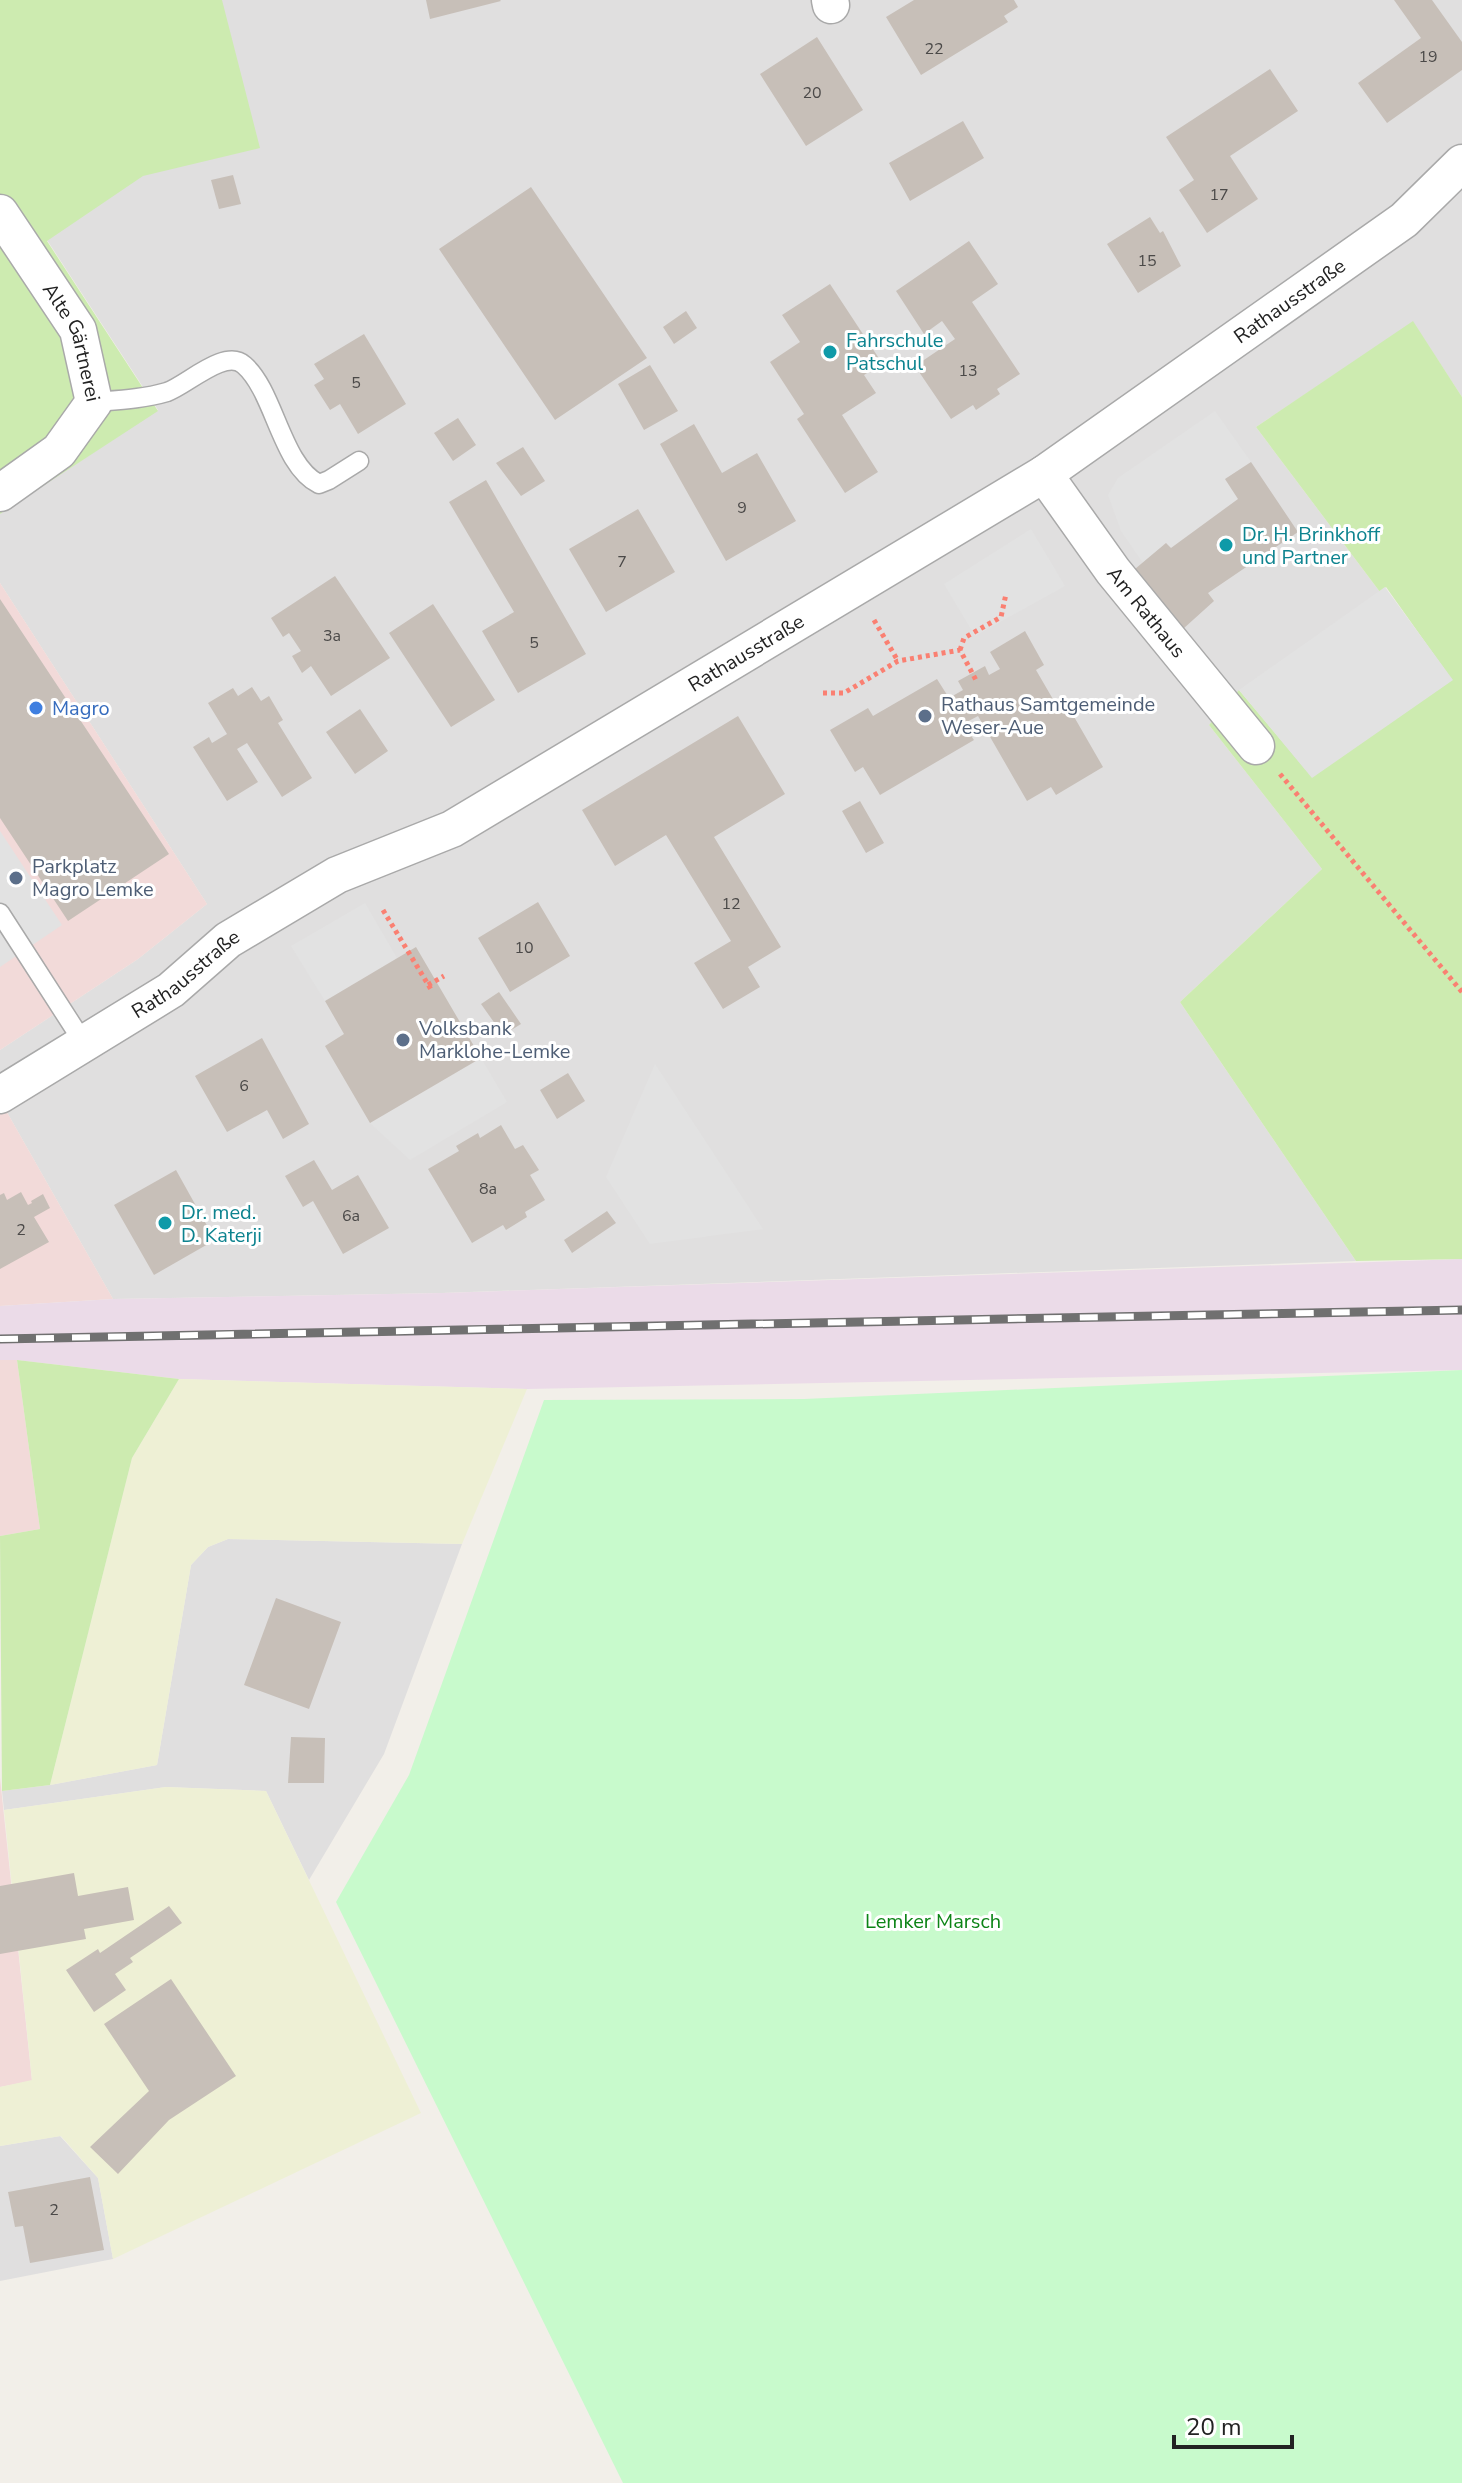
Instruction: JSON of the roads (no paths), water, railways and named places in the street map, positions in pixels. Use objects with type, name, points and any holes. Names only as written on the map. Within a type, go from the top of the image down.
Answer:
[{"type":"street","name":"Rathausstraße","points":[[0,1095],[171,990],[228,940],[337,875],[452,829],[1044,474],[1404,220],[1462,163]]},
{"type":"street","name":"Alte Gärtnerei","points":[[0,213],[78,330],[94,402],[59,451],[0,493]]},
{"type":"street","name":"Am Rathaus","points":[[1044,474],[1113,571],[1256,746]]},
{"type":"lane","points":[[94,402],[146,397],[171,391],[233,359],[243,363],[254,377],[284,440],[311,480],[319,484],[359,461]]},
{"type":"lane","points":[[0,913],[85,1045]]},
{"type":"railway","points":[[0,1339],[1462,1310]]},
{"type":"place","name":"Fahrschule Patschul","points":[[830,352]]},
{"type":"place","name":"Dr. H. Brinkhoff und Partner","points":[[1226,545]]},
{"type":"place","name":"Magro","points":[[36,708]]},
{"type":"place","name":"Rathaus Samtgemeinde Weser-Aue","points":[[925,716]]},
{"type":"place","name":"Parkplatz Magro Lemke","points":[[16,878]]},
{"type":"place","name":"Volksbank Marklohe-Lemke","points":[[403,1040]]},
{"type":"place","name":"Dr. med. D. Katerji","points":[[165,1223]]},
{"type":"park label","name":"Lemker Marsch","points":[[933,1921]]}]
